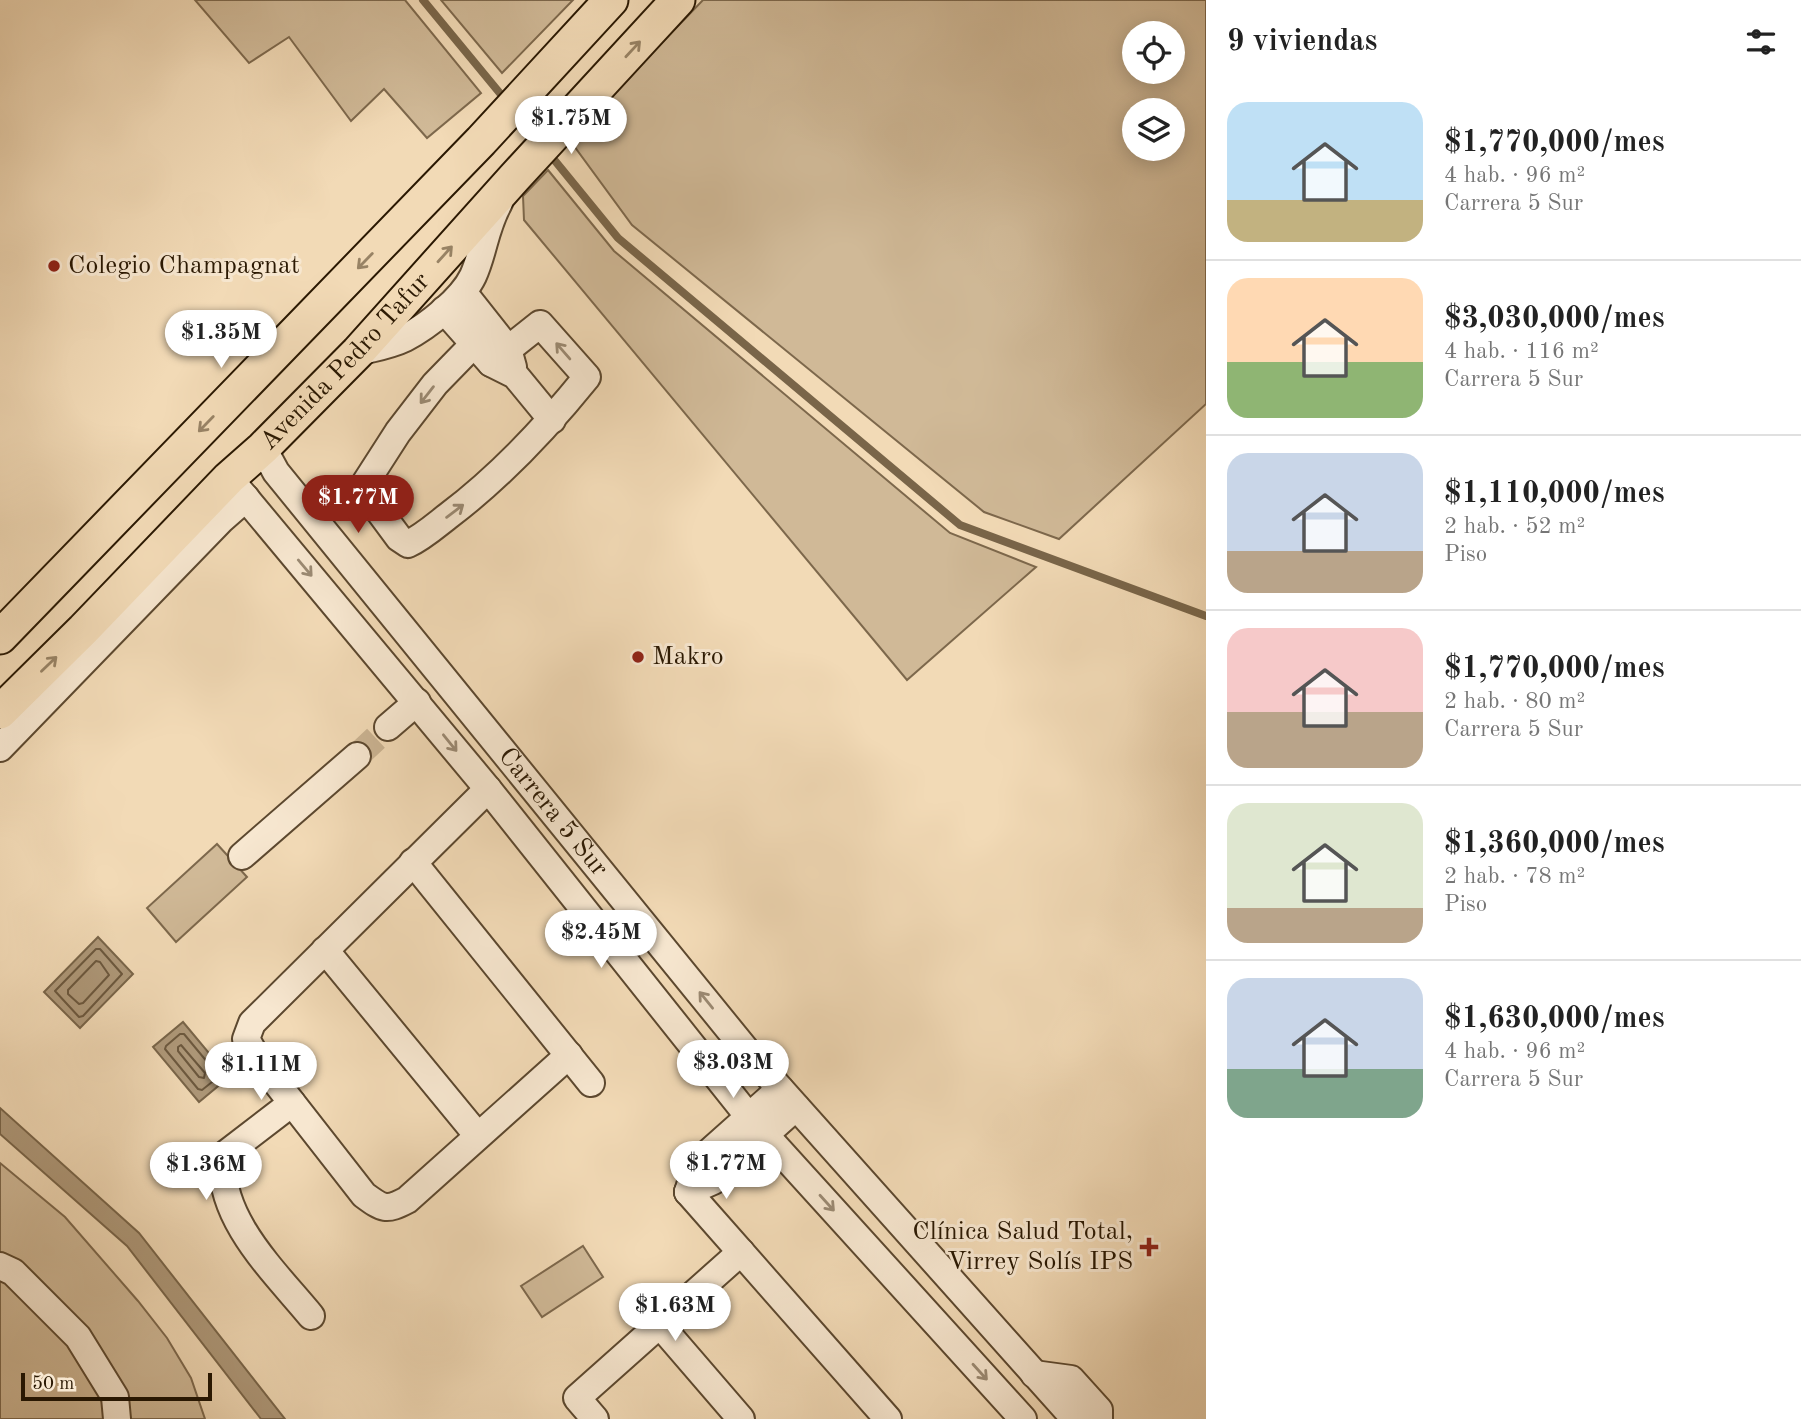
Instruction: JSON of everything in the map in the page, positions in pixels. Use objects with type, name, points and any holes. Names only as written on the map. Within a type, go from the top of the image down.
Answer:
[{"type":"main road","name":"Avenida Pedro Tafur","points":[[0,637],[481,141],[611,0]]},
{"type":"main road","name":"Avenida Pedro Tafur","points":[[0,712],[91,637],[238,488],[263,448],[358,352],[678,0]]},
{"type":"street","points":[[358,352],[404,339],[444,310],[463,292],[474,274],[489,220],[514,178]]},
{"type":"street","points":[[463,292],[491,353]]},
{"type":"street","points":[[444,310],[515,375],[552,420]]},
{"type":"street","points":[[540,324],[587,377],[552,420],[505,469],[464,505],[408,544],[399,538],[362,488],[398,432],[435,384],[491,353],[540,324]]},
{"type":"street","name":"Carrera 5 Sur","points":[[263,448],[285,482],[788,1098],[1075,1419]]},
{"type":"street","name":"Carrera 5 Sur","points":[[238,488],[488,789],[757,1126],[1023,1419]]},
{"type":"street","points":[[0,748],[91,637]]},
{"type":"street","points":[[388,727],[417,702]]},
{"type":"street","points":[[242,856],[357,756]]},
{"type":"street","points":[[488,789],[252,1023],[246,1039],[257,1058],[364,1195],[379,1207],[392,1208],[407,1200],[569,1055]]},
{"type":"street","points":[[413,862],[591,1083]]},
{"type":"street","points":[[325,950],[478,1136]]},
{"type":"street","points":[[788,1098],[757,1126],[697,1163],[688,1192],[888,1419]]},
{"type":"street","points":[[292,1103],[223,1156],[221,1175],[237,1220],[247,1236],[311,1316]]},
{"type":"street","points":[[595,1419],[577,1398],[741,1252]]},
{"type":"street","points":[[4,1267],[78,1337],[115,1397],[117,1419]]},
{"type":"street","points":[[660,1325],[741,1419]]},
{"type":"street","points":[[1034,1374],[1071,1379],[1099,1410],[1099,1419]]},
{"type":"shaded area","points":[[195,0],[405,0],[481,93],[427,138],[384,89],[351,121],[289,37],[249,63]]},
{"type":"shaded area","points":[[441,0],[573,0],[502,73]]},
{"type":"shaded area","points":[[703,0],[1206,0],[1206,404],[1059,539],[984,512],[632,225],[569,139]]},
{"type":"shaded area","points":[[548,170],[614,251],[950,533],[1036,567],[907,680],[524,220],[523,196]]},
{"type":"shaded area","points":[[217,844],[247,877],[176,942],[147,908]]},
{"type":"shaded area","points":[[0,1163],[65,1217],[138,1301],[167,1338],[191,1378],[205,1419],[0,1419]]},
{"type":"shaded area","points":[[583,1246],[603,1277],[542,1317],[521,1286]]},
{"type":"water","points":[[98,937],[133,974],[80,1028],[44,992]]},
{"type":"water","points":[[183,1022],[229,1077],[199,1102],[153,1047]]},
{"type":"water","points":[[0,1108],[139,1233],[285,1419],[261,1419],[127,1246],[0,1134]]},
{"type":"waterway","points":[[423,0],[508,103]]},
{"type":"waterway","points":[[516,113],[539,141]]},
{"type":"waterway","points":[[547,151],[618,238],[960,525],[1206,616]]},
{"type":"tunnel","points":[[357,756],[388,727]]},
{"type":"place","name":"Colegio Champagnat","points":[[54,266]]},
{"type":"place","name":"Makro","points":[[638,657]]},
{"type":"place","name":"Clínica Salud Total, Virrey Solís IPS","points":[[1149,1247]]}]
